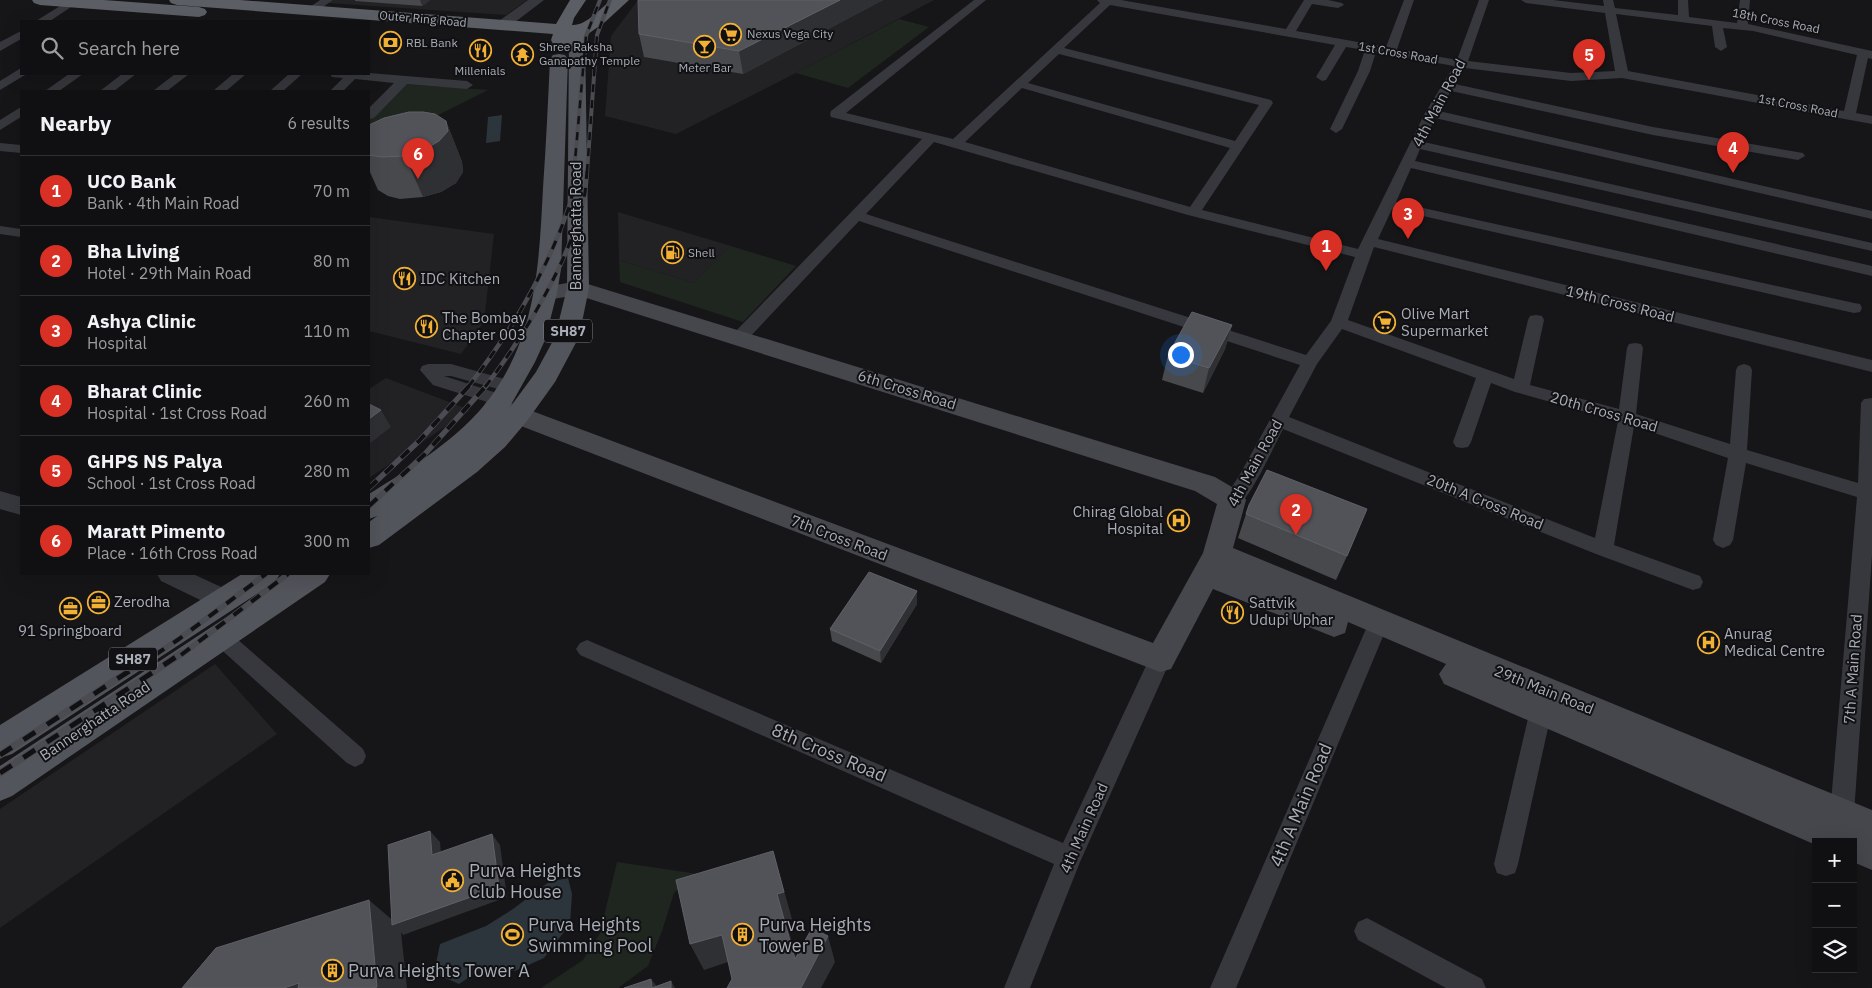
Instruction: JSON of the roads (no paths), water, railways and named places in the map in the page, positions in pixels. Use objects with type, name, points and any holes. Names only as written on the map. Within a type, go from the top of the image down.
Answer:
[{"type":"highway","name":"Outer Ring Road","points":[[40,0],[501,26],[570,36]]},
{"type":"highway","name":"Outer Ring Road","points":[[177,0],[246,2],[312,15]]},
{"type":"highway","name":"Bannerghatta Road","points":[[570,36],[570,12],[578,0]]},
{"type":"highway","points":[[570,36],[599,19],[621,0]]},
{"type":"highway","name":"Outer Ring Road","points":[[370,26],[570,36]]},
{"type":"main road","name":"Bannerghatta Road","points":[[370,507],[406,484],[466,439],[506,402],[546,376],[567,338],[578,288],[570,36]]},
{"type":"main road","name":"Bannerghatta Road","points":[[370,536],[468,466],[496,440],[506,402],[536,335],[547,292],[570,36]]},
{"type":"main road","points":[[547,292],[578,288]]},
{"type":"main road","name":"6th Cross Road","points":[[578,288],[740,337],[1205,484],[1232,500]]},
{"type":"main road","name":"7th Cross Road","points":[[506,402],[1160,659]]},
{"type":"main road","name":"4th Main Road","points":[[1160,659],[1211,564],[1232,500]]},
{"type":"main road","name":"29th Main Road","points":[[1211,564],[1375,630],[1848,833],[1872,852]]},
{"type":"main road","name":"Bannerghatta Road","points":[[0,744],[263,575]]},
{"type":"main road","name":"Bannerghatta Road","points":[[0,785],[314,575]]},
{"type":"main road","name":"29th Main Road","points":[[1375,630],[1541,710],[1848,833],[1872,827]]},
{"type":"street","points":[[312,15],[328,0]]},
{"type":"street","points":[[501,26],[537,0]]},
{"type":"street","points":[[740,337],[931,138],[836,114],[981,0]]},
{"type":"street","points":[[1288,34],[1309,0],[1338,5]]},
{"type":"street","points":[[1390,52],[1409,0]]},
{"type":"street","name":"4th Main Road","points":[[1232,500],[1246,481],[1310,362],[1339,322],[1366,248],[1431,114],[1461,64],[1482,0]]},
{"type":"street","name":"18th Cross Road","points":[[1526,0],[1609,5],[1684,20],[1742,28],[1868,54]]},
{"type":"street","points":[[1683,0],[1684,20]]},
{"type":"street","points":[[1742,28],[1745,0]]},
{"type":"street","points":[[956,144],[1057,50],[1105,1]]},
{"type":"street","name":"1st Cross Road","points":[[1105,1],[1152,4],[1288,34],[1461,64],[1571,77],[1622,74],[1872,120]]},
{"type":"street","points":[[44,20],[72,3]]},
{"type":"street","points":[[1609,5],[1622,74]]},
{"type":"street","points":[[1717,24],[1721,47]]},
{"type":"street","points":[[1,45],[20,35]]},
{"type":"street","points":[[1322,77],[1342,43]]},
{"type":"street","points":[[1,45],[20,46]]},
{"type":"street","points":[[1336,129],[1364,71],[1372,48]]},
{"type":"street","points":[[1057,50],[1267,102],[1193,212]]},
{"type":"street","points":[[1849,116],[1868,54]]},
{"type":"street","points":[[0,86],[20,73]]},
{"type":"street","points":[[53,90],[75,75]]},
{"type":"street","points":[[107,90],[129,75]]},
{"type":"street","points":[[161,90],[182,75]]},
{"type":"street","points":[[220,90],[239,75]]},
{"type":"street","points":[[277,90],[295,75]]},
{"type":"street","points":[[337,90],[353,75],[467,85]]},
{"type":"street","points":[[370,114],[404,80]]},
{"type":"street","points":[[1020,84],[1238,146]]},
{"type":"street","points":[[1447,86],[1653,130],[1798,156]]},
{"type":"street","points":[[0,126],[20,112]]},
{"type":"street","points":[[1431,114],[1872,216]]},
{"type":"street","name":"19th Cross Road","points":[[931,138],[1193,212],[1366,248],[1872,366]]},
{"type":"street","points":[[1416,144],[1872,247]]},
{"type":"street","points":[[0,147],[20,149]]},
{"type":"street","points":[[1407,163],[1872,271]]},
{"type":"street","points":[[1387,204],[1854,308]]},
{"type":"street","points":[[857,216],[1310,362]]},
{"type":"street","points":[[0,230],[20,232]]},
{"type":"street","points":[[1521,388],[1536,320]]},
{"type":"street","name":"20th Cross Road","points":[[1339,322],[1521,388],[1627,417],[1738,454],[1869,493]]},
{"type":"street","points":[[1603,549],[1627,417],[1635,348]]},
{"type":"street","points":[[1724,540],[1738,454],[1744,370]]},
{"type":"street","points":[[1462,442],[1486,375]]},
{"type":"street","name":"7th A Main Road","points":[[1848,833],[1869,493],[1870,403]]},
{"type":"street","name":"20th A Cross Road","points":[[1279,420],[1603,549],[1693,582]]},
{"type":"street","points":[[0,500],[20,506]]},
{"type":"street","points":[[172,575],[224,600]]},
{"type":"street","name":"4th A Main Road","points":[[1223,988],[1375,630]]},
{"type":"street","points":[[222,638],[355,756]]},
{"type":"street","name":"8th Cross Road","points":[[588,649],[1069,858]]},
{"type":"street","name":"4th Main Road","points":[[1017,988],[1069,858],[1160,659]]},
{"type":"street","points":[[1506,864],[1541,710]]},
{"type":"street","points":[[1368,931],[1473,988]]},
{"type":"railway","points":[[574,172],[586,36],[600,0]]},
{"type":"railway","points":[[587,172],[597,35],[610,0]]},
{"type":"railway","points":[[468,387],[513,323],[550,255],[569,207],[574,171]]},
{"type":"railway","points":[[485,387],[530,322],[557,272],[578,222],[585,195],[587,171]]},
{"type":"railway","points":[[370,487],[419,441],[469,386]]},
{"type":"railway","points":[[370,505],[424,455],[486,386]]},
{"type":"railway","points":[[155,655],[265,575]]},
{"type":"railway","points":[[181,655],[287,575]]},
{"type":"railway","points":[[0,755],[157,653]]},
{"type":"railway","points":[[0,773],[182,653]]},
{"type":"place","name":"Nexus Vega City","points":[[731,34]]},
{"type":"place","name":"RBL Bank","points":[[390,43]]},
{"type":"place","name":"Meter Bar","points":[[705,47]]},
{"type":"place","name":"Millenials","points":[[480,50]]},
{"type":"place","name":"Shree Raksha Ganapathy Temple","points":[[523,54]]},
{"type":"place","name":"GHPS NS Palya","points":[[1589,80]]},
{"type":"place","name":"Bharat Clinic","points":[[1733,173]]},
{"type":"place","name":"Maratt Pimento","points":[[418,179]]},
{"type":"place","name":"Ashya Clinic","points":[[1408,239]]},
{"type":"place","name":"Shell","points":[[672,253]]},
{"type":"place","name":"UCO Bank","points":[[1326,271]]},
{"type":"place","name":"IDC Kitchen","points":[[404,279]]},
{"type":"place","name":"Olive Mart Supermarket","points":[[1385,323]]},
{"type":"place","name":"The Bombay Chapter 003","points":[[426,327]]},
{"type":"place","name":"Chirag Global Hospital","points":[[1179,521]]},
{"type":"place","name":"Bha Living","points":[[1296,535]]},
{"type":"place","name":"Zerodha","points":[[98,602]]},
{"type":"place","name":"91 Springboard","points":[[70,608]]},
{"type":"place","name":"Sattvik Udupi Uphar","points":[[1233,612]]},
{"type":"place","name":"Anurag Medical Centre","points":[[1708,643]]},
{"type":"place","name":"Purva Heights Club House","points":[[453,881]]},
{"type":"place","name":"Purva Heights Swimming Pool","points":[[512,935]]},
{"type":"place","name":"Purva Heights Tower B","points":[[743,935]]},
{"type":"place","name":"Purva Heights Tower A","points":[[332,971]]}]
